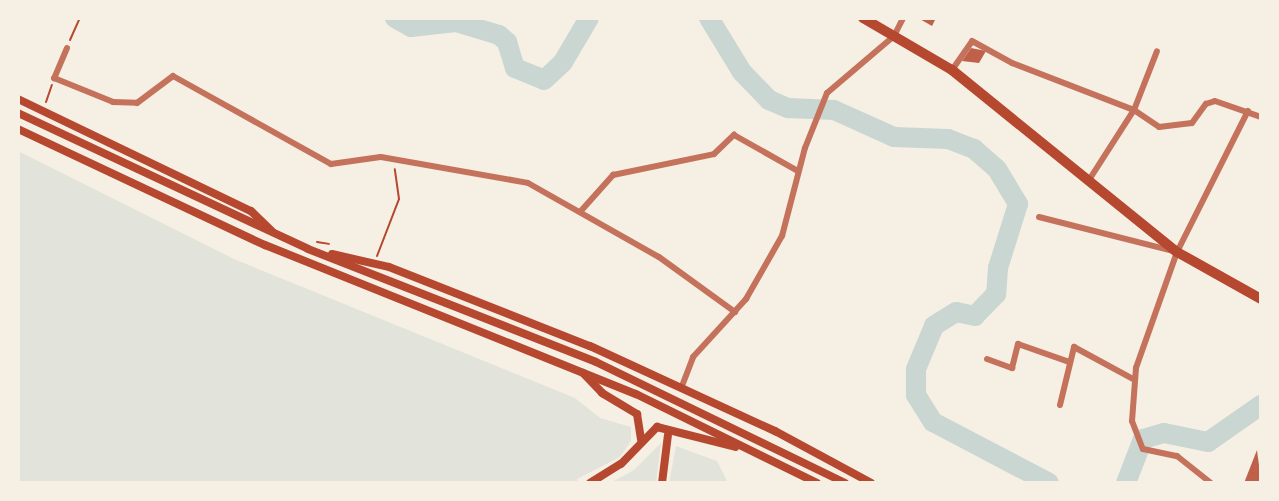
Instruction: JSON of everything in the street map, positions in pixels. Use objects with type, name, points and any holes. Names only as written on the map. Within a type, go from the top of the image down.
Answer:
[{"type":"highway","points":[[863,18],[952,70],[1177,252],[1261,299]]},
{"type":"main road","points":[[18,99],[251,211],[275,235]]},
{"type":"main road","points":[[18,113],[275,235],[389,267],[681,389],[871,483]]},
{"type":"main road","points":[[18,129],[265,245],[581,371],[760,453],[817,483]]},
{"type":"main road","points":[[309,244],[596,362],[845,483]]},
{"type":"main road","points":[[581,371],[602,393],[637,414],[641,440]]},
{"type":"main road","points":[[589,482],[621,464],[641,440],[667,426],[760,453]]},
{"type":"main road","points":[[662,483],[668,435]]},
{"type":"street","points":[[681,389],[693,357],[735,312],[782,236],[798,171],[822,101],[839,78],[894,36],[903,18]]},
{"type":"street","points":[[952,70],[972,41],[1012,63],[1134,110],[1159,127],[1175,129],[1192,123],[1206,104],[1215,101],[1261,117]]},
{"type":"street","points":[[67,48],[54,78],[126,105],[145,99],[173,76],[331,164],[393,159],[528,183],[659,257],[735,312]]},
{"type":"street","points":[[1089,180],[1134,110],[1156,51]]},
{"type":"street","points":[[1211,483],[1177,456],[1143,449],[1132,421],[1135,380],[1177,252],[1248,111]]},
{"type":"street","points":[[580,212],[613,175],[714,154],[734,135],[798,171]]},
{"type":"street","points":[[1039,217],[1177,252]]},
{"type":"street","points":[[987,359],[1011,368],[1018,344],[1069,362]]},
{"type":"street","points":[[1060,405],[1074,347],[1135,380]]},
{"type":"path","points":[[67,48],[80,18]]},
{"type":"path","points":[[45,105],[54,78]]},
{"type":"path","points":[[377,256],[399,199],[393,159]]},
{"type":"path","points":[[309,244],[335,246]]},
{"type":"shaded area","points":[[18,151],[234,259],[575,398],[600,418],[631,427],[631,441],[620,457],[577,479],[579,483],[18,483]]},
{"type":"shaded area","points":[[661,443],[656,483],[610,483],[634,470]]},
{"type":"shaded area","points":[[676,446],[717,461],[728,483],[669,483]]},
{"type":"building","points":[[918,18],[936,18],[932,26]]},
{"type":"building","points":[[971,48],[986,51],[979,63],[962,61]]},
{"type":"building","points":[[1257,450],[1261,481],[1244,483]]},
{"type":"waterway","points":[[395,18],[411,27],[456,22],[499,35],[507,42],[515,68],[544,80],[563,62],[589,18]]},
{"type":"waterway","points":[[709,18],[742,72],[769,100],[788,108],[834,110],[894,137],[948,139],[974,149],[997,169],[1018,204],[998,268],[996,294],[975,316],[956,312],[934,326],[916,369],[916,395],[933,422],[1049,483]]},
{"type":"waterway","points":[[1126,483],[1143,439],[1164,433],[1208,442],[1261,405]]}]
